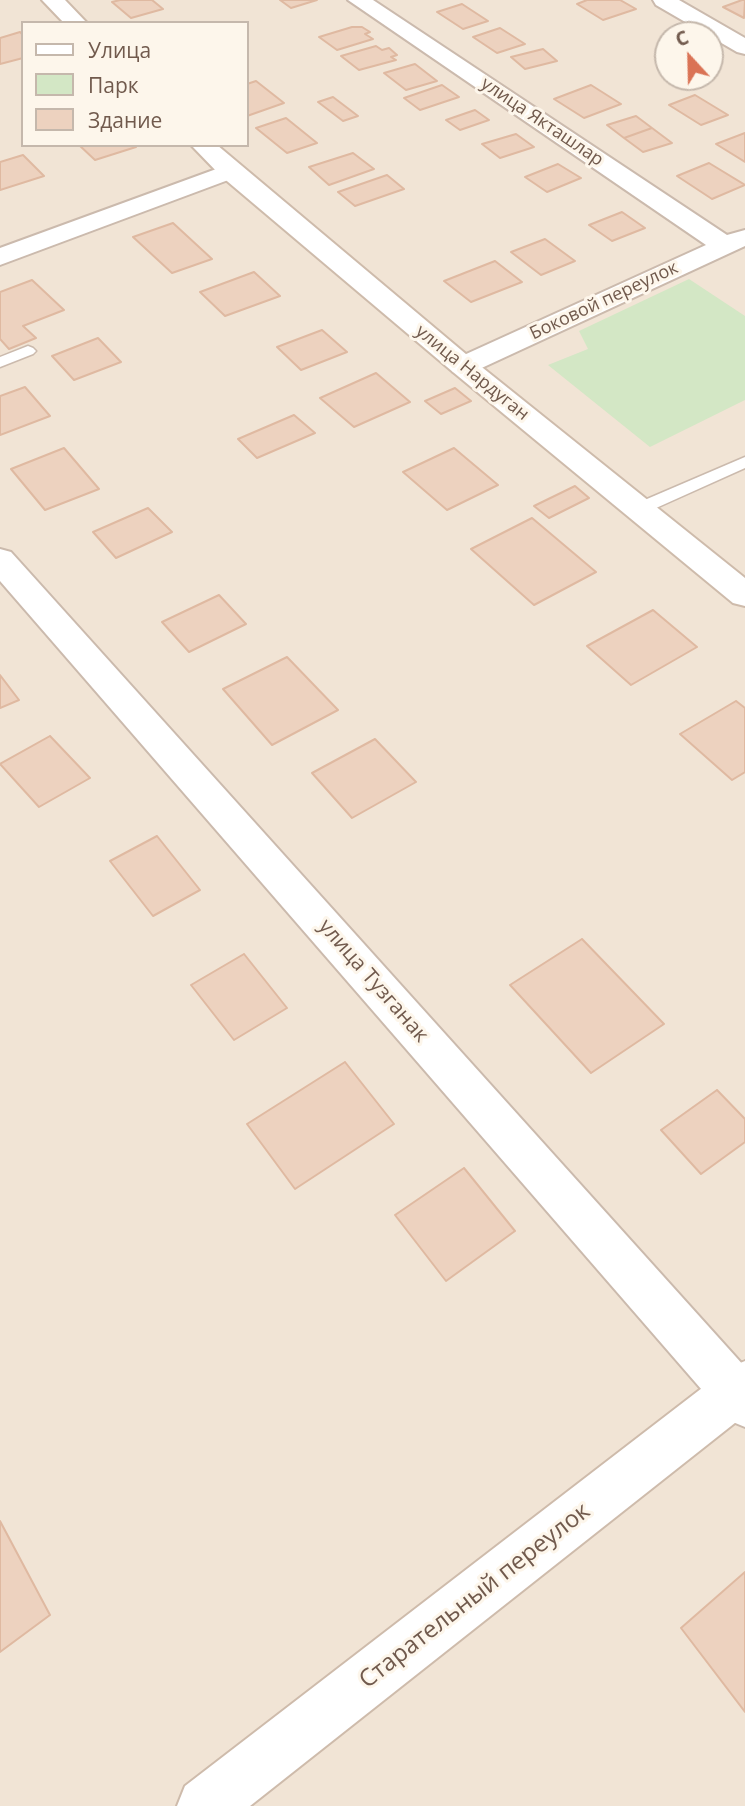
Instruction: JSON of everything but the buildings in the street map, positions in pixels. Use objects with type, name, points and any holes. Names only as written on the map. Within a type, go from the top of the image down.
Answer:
[{"type":"street","points":[[53,0],[74,21]]},
{"type":"street","name":"улица Якташлар","points":[[359,0],[735,240]]},
{"type":"street","points":[[664,0],[745,47]]},
{"type":"street","name":"улица Нардуган","points":[[205,147],[230,171],[463,366],[745,595]]},
{"type":"street","points":[[0,257],[230,171]]},
{"type":"street","name":"Боковой переулок","points":[[463,366],[735,240]]},
{"type":"street","name":"улица Тузганак","points":[[0,560],[742,1394]]},
{"type":"street","name":"Старательный переулок","points":[[205,1806],[742,1394]]},
{"type":"lane","points":[[0,362],[28,351]]},
{"type":"lane","points":[[639,509],[745,462]]},
{"type":"shaded area","points":[[0,0],[745,0],[745,1806],[0,1806]]},
{"type":"green space","points":[[689,279],[745,316],[745,400],[650,447],[548,365],[588,349],[579,331]]}]
